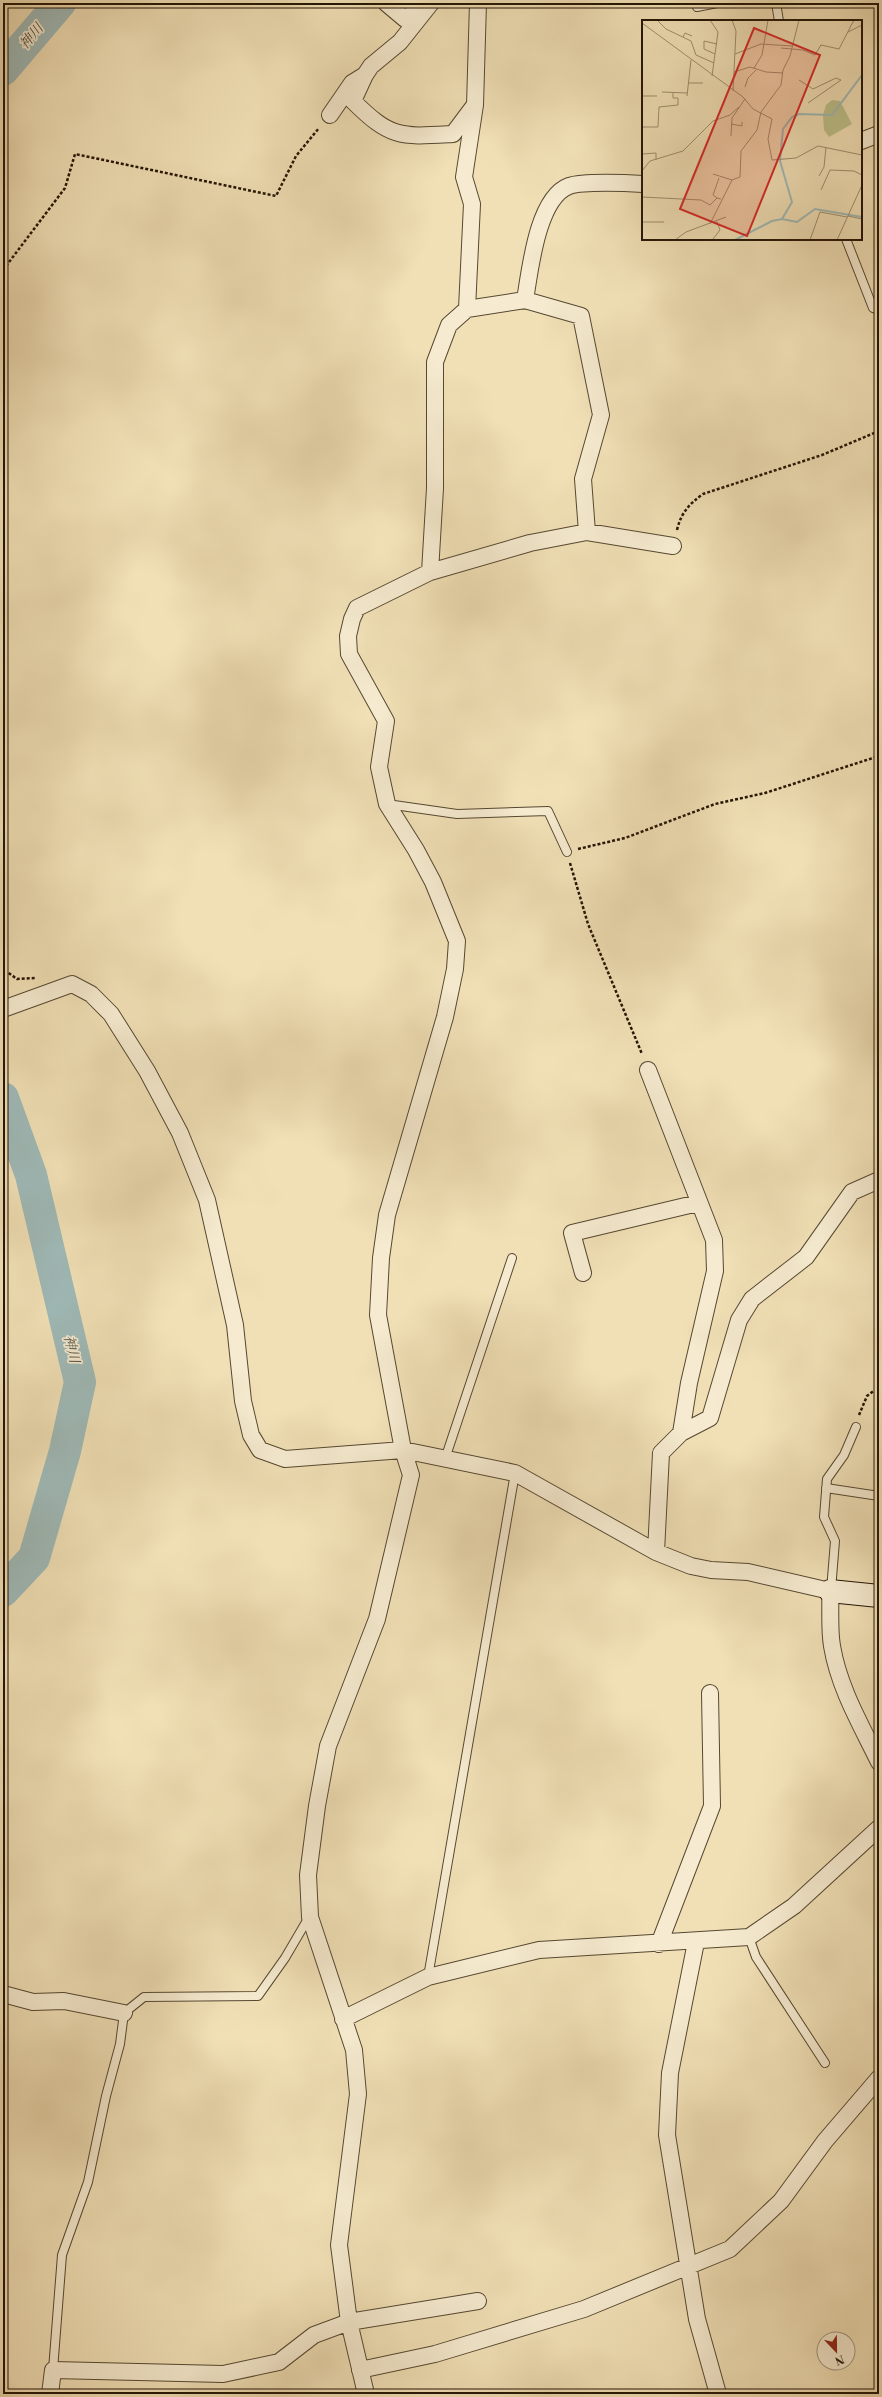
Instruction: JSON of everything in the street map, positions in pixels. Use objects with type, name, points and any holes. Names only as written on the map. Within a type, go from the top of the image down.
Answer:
[{"type":"street","points":[[386,3],[405,19],[426,3]]},
{"type":"street","points":[[431,3],[400,42],[371,66],[365,75],[353,101],[375,123],[400,135],[453,134],[475,105]]},
{"type":"street","points":[[467,309],[472,204],[464,176],[475,105],[478,3]]},
{"type":"street","points":[[330,115],[352,83],[365,75]]},
{"type":"street","points":[[862,141],[879,134]]},
{"type":"street","points":[[525,300],[534,244],[548,209],[557,196],[569,186],[642,184]]},
{"type":"street","points":[[430,572],[434,488],[435,362],[450,325],[467,309],[525,300],[581,316],[601,415],[583,479],[587,532]]},
{"type":"street","points":[[366,2394],[349,2322],[339,2245],[358,2094],[354,2050],[342,2019],[310,1917],[308,1875],[316,1806],[328,1746],[377,1619],[411,1475],[403,1450],[378,1315],[381,1258],[387,1215],[446,1017],[455,969],[457,941],[433,882],[416,850],[387,804],[379,767],[386,721],[349,654],[348,636],[352,619],[357,608],[430,572],[530,543],[587,532],[673,546]]},
{"type":"street","points":[[3,1009],[72,984],[91,994],[111,1014],[147,1071],[177,1126],[207,1200],[235,1325],[243,1401],[251,1435],[260,1450],[285,1460],[403,1450],[514,1473],[656,1552],[698,1567],[748,1572],[830,1591],[879,1596]]},
{"type":"street","points":[[648,1070],[698,1203],[714,1240],[715,1271],[689,1384],[681,1433]]},
{"type":"street","points":[[656,1552],[660,1453],[681,1433],[710,1418],[738,1320],[752,1299],[806,1257],[852,1192],[879,1180]]},
{"type":"street","points":[[583,1273],[572,1233],[698,1203]]},
{"type":"street","points":[[830,1591],[832,1645],[837,1669],[849,1700],[879,1762]]},
{"type":"street","points":[[659,1944],[712,1806],[710,1694]]},
{"type":"street","points":[[342,2019],[428,1977],[539,1950],[696,1942],[749,1937],[794,1906],[879,1828]]},
{"type":"street","points":[[696,1942],[670,2073],[667,2135],[697,2318],[718,2394]]},
{"type":"street","points":[[3,1994],[33,2002],[64,2001],[124,2013]]},
{"type":"street","points":[[360,2370],[435,2354],[584,2309],[730,2249],[782,2201],[825,2141],[879,2078]]},
{"type":"street","points":[[50,2394],[53,2370],[223,2374],[279,2362],[314,2335],[349,2322],[478,2301]]},
{"type":"lane","points":[[697,7],[717,3]]},
{"type":"lane","points":[[776,3],[779,20]]},
{"type":"lane","points":[[846,240],[873,308],[879,310]]},
{"type":"lane","points":[[387,804],[457,814],[548,811],[567,852]]},
{"type":"lane","points":[[445,1459],[512,1258]]},
{"type":"lane","points":[[830,1591],[835,1541],[824,1517],[827,1479],[844,1455],[856,1427]]},
{"type":"lane","points":[[428,1977],[514,1473]]},
{"type":"lane","points":[[826,1488],[879,1496]]},
{"type":"lane","points":[[53,2370],[62,2255],[88,2182],[106,2096],[120,2044],[124,2013],[144,1997],[258,1996],[285,1958],[310,1917]]},
{"type":"lane","points":[[749,1937],[756,1957],[825,2063]]},
{"type":"path","points":[[3,270],[65,188],[75,154],[276,196],[296,156],[330,115]]},
{"type":"path","points":[[673,546],[680,517],[690,503],[703,494],[822,455],[879,431]]},
{"type":"path","points":[[648,1070],[588,924],[567,852],[625,838],[715,804],[765,793],[879,756]]},
{"type":"path","points":[[3,965],[6,971],[17,979],[39,978]]},
{"type":"path","points":[[856,1427],[867,1396],[879,1387]]},
{"type":"waterway","name":"神川","points":[[3,70],[60,3]]},
{"type":"waterway","name":"神川","points":[[3,1098],[31,1175],[80,1382],[65,1451],[34,1558],[3,1591]]}]
